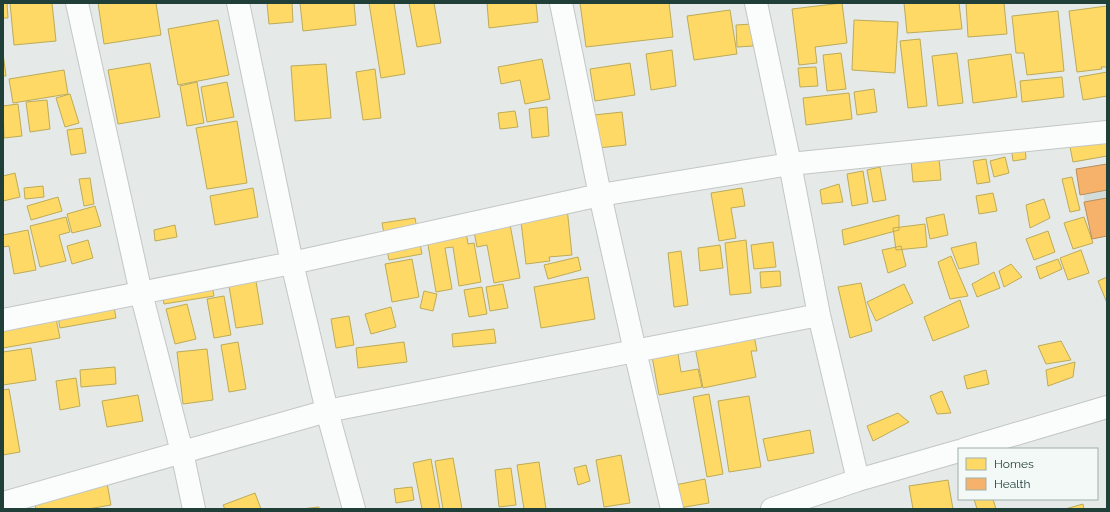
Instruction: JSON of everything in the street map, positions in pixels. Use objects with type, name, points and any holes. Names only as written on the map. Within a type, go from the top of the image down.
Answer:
[{"type":"street","points":[[77,3],[141,293],[182,452],[194,509]]},
{"type":"street","points":[[238,3],[292,263],[327,411],[354,509]]},
{"type":"street","points":[[561,3],[600,196],[672,509]]},
{"type":"street","points":[[756,3],[790,164],[819,315],[858,480]]},
{"type":"street","points":[[3,320],[292,263],[600,196],[790,164],[1107,132]]},
{"type":"street","points":[[5,509],[3,502],[327,411],[819,315]]},
{"type":"street","points":[[968,448],[1107,407]]},
{"type":"street","points":[[772,509],[858,480],[958,451]]},
{"type":"shaded area","points":[[1107,178],[1107,204],[1086,208],[1081,183]]},
{"type":"building: Homes","points":[[3,3],[7,3],[8,18],[3,18]]},
{"type":"building: Homes","points":[[10,3],[52,3],[56,41],[14,45]]},
{"type":"building: Homes","points":[[98,3],[156,3],[161,35],[104,44]]},
{"type":"building: Homes","points":[[267,3],[292,3],[293,22],[269,24]]},
{"type":"building: Homes","points":[[300,3],[354,3],[356,25],[303,31]]},
{"type":"building: Homes","points":[[369,3],[394,3],[405,74],[381,78]]},
{"type":"building: Homes","points":[[409,3],[434,3],[441,43],[417,47]]},
{"type":"building: Homes","points":[[487,3],[536,3],[538,22],[489,28]]},
{"type":"building: Homes","points":[[580,3],[669,3],[673,37],[586,47]]},
{"type":"building: Homes","points":[[842,3],[847,43],[815,47],[817,63],[799,65],[792,9]]},
{"type":"building: Homes","points":[[904,3],[959,3],[962,29],[907,33]]},
{"type":"building: Homes","points":[[966,3],[1004,3],[1007,34],[968,37]]},
{"type":"building: Homes","points":[[1107,6],[1107,67],[1077,72],[1069,11]]},
{"type":"building: Homes","points":[[730,10],[737,54],[694,60],[687,16]]},
{"type":"building: Homes","points":[[1058,11],[1064,71],[1027,75],[1024,53],[1016,53],[1012,16]]},
{"type":"building: Homes","points":[[218,20],[229,75],[178,85],[168,29]]},
{"type":"building: Homes","points":[[854,20],[898,22],[895,73],[852,70]]},
{"type":"building: Homes","points":[[752,24],[753,46],[737,47],[736,25]]},
{"type":"building: Homes","points":[[920,39],[927,106],[908,108],[900,41]]},
{"type":"building: Homes","points":[[672,50],[676,86],[651,90],[646,54]]},
{"type":"building: Homes","points":[[3,53],[6,76],[3,76]]},
{"type":"building: Homes","points":[[841,53],[846,89],[827,91],[823,55]]},
{"type":"building: Homes","points":[[957,53],[963,103],[938,106],[932,56]]},
{"type":"building: Homes","points":[[1011,54],[1017,97],[973,103],[968,60]]},
{"type":"building: Homes","points":[[542,59],[550,99],[525,104],[520,80],[501,84],[498,67]]},
{"type":"building: Homes","points":[[150,63],[160,117],[118,124],[108,70]]},
{"type":"building: Homes","points":[[630,63],[635,95],[595,101],[590,69]]},
{"type":"building: Homes","points":[[326,64],[331,118],[295,121],[291,66]]},
{"type":"building: Homes","points":[[816,67],[818,86],[800,87],[798,68]]},
{"type":"building: Homes","points":[[375,69],[381,118],[363,120],[356,72]]},
{"type":"building: Homes","points":[[64,70],[68,94],[13,103],[9,79]]},
{"type":"building: Homes","points":[[1107,72],[1107,96],[1083,100],[1079,77]]},
{"type":"building: Homes","points":[[1062,77],[1064,97],[1022,102],[1020,81]]},
{"type":"building: Homes","points":[[197,82],[204,123],[187,126],[180,86]]},
{"type":"building: Homes","points":[[227,82],[234,117],[207,122],[201,87]]},
{"type":"building: Homes","points":[[874,89],[877,112],[857,115],[854,92]]},
{"type":"building: Homes","points":[[849,93],[852,119],[806,125],[803,98]]},
{"type":"building: Homes","points":[[70,94],[79,123],[65,127],[56,98]]},
{"type":"building: Homes","points":[[47,100],[50,129],[30,132],[26,102]]},
{"type":"building: Homes","points":[[18,104],[22,136],[4,138],[3,106]]},
{"type":"building: Homes","points":[[547,107],[549,136],[532,138],[529,109]]},
{"type":"building: Homes","points":[[515,111],[518,127],[500,129],[498,113]]},
{"type":"building: Homes","points":[[622,112],[626,145],[598,148],[594,115]]},
{"type":"building: Homes","points":[[237,121],[247,183],[207,189],[196,128]]},
{"type":"building: Homes","points":[[82,128],[86,153],[71,155],[67,130]]},
{"type":"building: Homes","points":[[1107,135],[1107,156],[1073,162],[1069,142]]},
{"type":"building: Homes","points":[[1025,146],[1026,159],[1013,161],[1011,147]]},
{"type":"building: Homes","points":[[1005,157],[1009,173],[994,177],[990,161]]},
{"type":"building: Homes","points":[[939,158],[941,180],[913,182],[911,160]]},
{"type":"building: Homes","points":[[986,159],[990,182],[977,184],[973,161]]},
{"type":"building: Homes","points":[[880,167],[886,200],[873,202],[867,170]]},
{"type":"building: Homes","points":[[863,171],[868,203],[852,206],[847,174]]},
{"type":"building: Homes","points":[[15,173],[20,197],[3,201],[3,176]]},
{"type":"building: Homes","points":[[1072,177],[1080,210],[1070,212],[1062,179]]},
{"type":"building: Homes","points":[[90,178],[94,204],[84,206],[79,179]]},
{"type":"building: Homes","points":[[839,184],[843,202],[822,204],[820,190]]},
{"type":"building: Homes","points":[[43,186],[44,197],[25,199],[24,188]]},
{"type":"building: Homes","points":[[253,188],[258,217],[215,225],[210,196]]},
{"type":"building: Homes","points":[[742,188],[745,206],[731,208],[736,238],[719,241],[711,193]]},
{"type":"building: Homes","points":[[993,193],[997,211],[979,214],[976,196]]},
{"type":"building: Homes","points":[[58,197],[62,211],[31,220],[27,206]]},
{"type":"building: Homes","points":[[1044,199],[1050,218],[1030,228],[1026,205]]},
{"type":"building: Homes","points":[[95,206],[101,226],[72,233],[67,214]]},
{"type":"building: Homes","points":[[567,208],[572,255],[549,257],[550,261],[526,264],[520,213]]},
{"type":"building: Homes","points":[[944,214],[948,235],[930,239],[926,218]]},
{"type":"building: Homes","points":[[899,215],[899,230],[844,245],[842,230]]},
{"type":"building: Homes","points":[[66,217],[70,232],[59,235],[66,261],[40,267],[30,226]]},
{"type":"building: Homes","points":[[1084,217],[1093,243],[1073,249],[1064,223]]},
{"type":"building: Homes","points":[[415,218],[422,254],[389,260],[382,223]]},
{"type":"building: Homes","points":[[509,219],[520,278],[494,283],[487,245],[477,247],[473,226]]},
{"type":"building: Homes","points":[[925,224],[927,247],[896,250],[893,228]]},
{"type":"building: Homes","points":[[175,225],[177,237],[155,241],[154,230]]},
{"type":"building: Homes","points":[[465,226],[468,244],[474,243],[481,282],[459,286],[453,247],[445,248],[452,289],[436,292],[426,233]]},
{"type":"building: Homes","points":[[28,230],[36,270],[14,274],[9,246],[3,247],[3,235]]},
{"type":"building: Homes","points":[[1048,231],[1055,252],[1034,260],[1026,239]]},
{"type":"building: Homes","points":[[88,240],[93,258],[72,264],[67,246]]},
{"type":"building: Homes","points":[[746,240],[751,293],[730,295],[725,243]]},
{"type":"building: Homes","points":[[773,242],[776,267],[754,269],[751,245]]},
{"type":"building: Homes","points":[[976,242],[979,264],[959,269],[951,248]]},
{"type":"building: Homes","points":[[720,245],[723,268],[700,271],[698,248]]},
{"type":"building: Homes","points":[[901,246],[906,266],[888,273],[882,250]]},
{"type":"building: Homes","points":[[1081,250],[1089,273],[1068,280],[1060,258]]},
{"type":"building: Homes","points":[[681,251],[688,305],[674,307],[668,253]]},
{"type":"building: Homes","points":[[951,256],[968,296],[950,299],[938,262]]},
{"type":"building: Homes","points":[[578,257],[581,270],[548,279],[544,265]]},
{"type":"building: Homes","points":[[412,259],[419,297],[392,302],[385,264]]},
{"type":"building: Homes","points":[[1058,259],[1062,269],[1040,279],[1036,267]]},
{"type":"building: Homes","points":[[1011,264],[1022,277],[1004,287],[999,271]]},
{"type":"building: Homes","points":[[780,271],[781,286],[761,288],[760,272]]},
{"type":"building: Homes","points":[[994,272],[1000,288],[977,297],[972,284]]},
{"type":"building: Homes","points":[[255,275],[263,324],[236,328],[228,280]]},
{"type":"building: Homes","points":[[588,277],[595,319],[541,328],[534,287]]},
{"type":"building: Homes","points":[[1107,277],[1107,303],[1098,281]]},
{"type":"building: Homes","points":[[211,280],[214,296],[164,304],[161,289]]},
{"type":"building: Homes","points":[[861,283],[872,331],[850,338],[838,287]]},
{"type":"building: Homes","points":[[503,284],[508,308],[490,311],[486,287]]},
{"type":"building: Homes","points":[[904,284],[913,303],[876,321],[867,302]]},
{"type":"building: Homes","points":[[482,287],[487,314],[469,317],[464,290]]},
{"type":"building: Homes","points":[[424,291],[437,294],[433,311],[420,308]]},
{"type":"building: Homes","points":[[224,296],[231,335],[214,338],[207,299]]},
{"type":"building: Homes","points":[[960,300],[969,327],[933,341],[924,317]]},
{"type":"building: Homes","points":[[113,301],[116,318],[60,328],[57,311]]},
{"type":"building: Homes","points":[[53,304],[60,338],[3,348],[3,313]]},
{"type":"building: Homes","points":[[187,304],[196,339],[175,344],[166,309]]},
{"type":"building: Homes","points":[[391,307],[396,327],[371,334],[365,314]]},
{"type":"building: Homes","points":[[349,316],[354,345],[336,348],[331,319]]},
{"type":"building: Homes","points":[[752,325],[757,351],[751,351],[756,377],[703,388],[693,337]]},
{"type":"building: Homes","points":[[494,329],[496,343],[453,347],[452,334]]},
{"type":"building: Homes","points":[[675,336],[681,372],[698,369],[702,387],[659,395],[649,340]]},
{"type":"building: Homes","points":[[1061,341],[1071,360],[1046,364],[1038,346]]},
{"type":"building: Homes","points":[[238,342],[246,389],[229,392],[221,345]]},
{"type":"building: Homes","points":[[404,342],[407,362],[358,368],[356,348]]},
{"type":"building: Homes","points":[[31,348],[36,380],[3,385],[3,352]]},
{"type":"building: Homes","points":[[207,349],[213,400],[183,404],[177,352]]},
{"type":"building: Homes","points":[[1075,362],[1073,377],[1048,386],[1046,370]]},
{"type":"building: Homes","points":[[115,367],[116,384],[81,387],[80,370]]},
{"type":"building: Homes","points":[[986,370],[989,384],[967,389],[964,376]]},
{"type":"building: Homes","points":[[76,378],[80,406],[60,410],[56,381]]},
{"type":"building: Homes","points":[[9,389],[20,452],[3,455],[3,390]]},
{"type":"building: Homes","points":[[942,391],[951,413],[937,414],[930,396]]},
{"type":"building: Homes","points":[[709,394],[723,474],[707,477],[693,397]]},
{"type":"building: Homes","points":[[138,395],[143,421],[107,427],[102,401]]},
{"type":"building: Homes","points":[[749,396],[761,467],[729,472],[718,401]]},
{"type":"building: Homes","points":[[898,413],[909,422],[873,441],[867,426]]},
{"type":"building: Homes","points":[[810,430],[814,453],[768,461],[763,439]]},
{"type":"building: Homes","points":[[621,455],[630,503],[604,507],[596,460]]},
{"type":"building: Homes","points":[[453,458],[462,509],[443,509],[435,461]]},
{"type":"building: Homes","points":[[431,459],[440,509],[422,509],[413,463]]},
{"type":"building: Homes","points":[[539,462],[546,509],[524,509],[517,465]]},
{"type":"building: Homes","points":[[586,465],[590,481],[578,485],[574,468]]},
{"type":"building: Homes","points":[[511,468],[516,505],[499,507],[495,470]]},
{"type":"building: Homes","points":[[705,479],[709,503],[679,508],[675,485]]},
{"type":"building: Homes","points":[[948,480],[953,509],[913,509],[909,486]]},
{"type":"building: Homes","points":[[107,483],[111,505],[88,509],[36,509],[34,497]]},
{"type":"building: Homes","points":[[412,487],[414,500],[396,503],[394,489]]},
{"type":"building: Homes","points":[[255,493],[261,509],[225,509],[223,505]]},
{"type":"building: Homes","points":[[974,500],[993,500],[996,509],[977,509]]},
{"type":"building: Homes","points":[[1083,504],[1084,509],[1065,509]]},
{"type":"building: Homes","points":[[319,507],[319,509],[301,509]]},
{"type":"building: Health","points":[[1107,164],[1107,190],[1080,195],[1076,169]]},
{"type":"building: Health","points":[[1107,198],[1107,236],[1092,239],[1084,202]]}]
